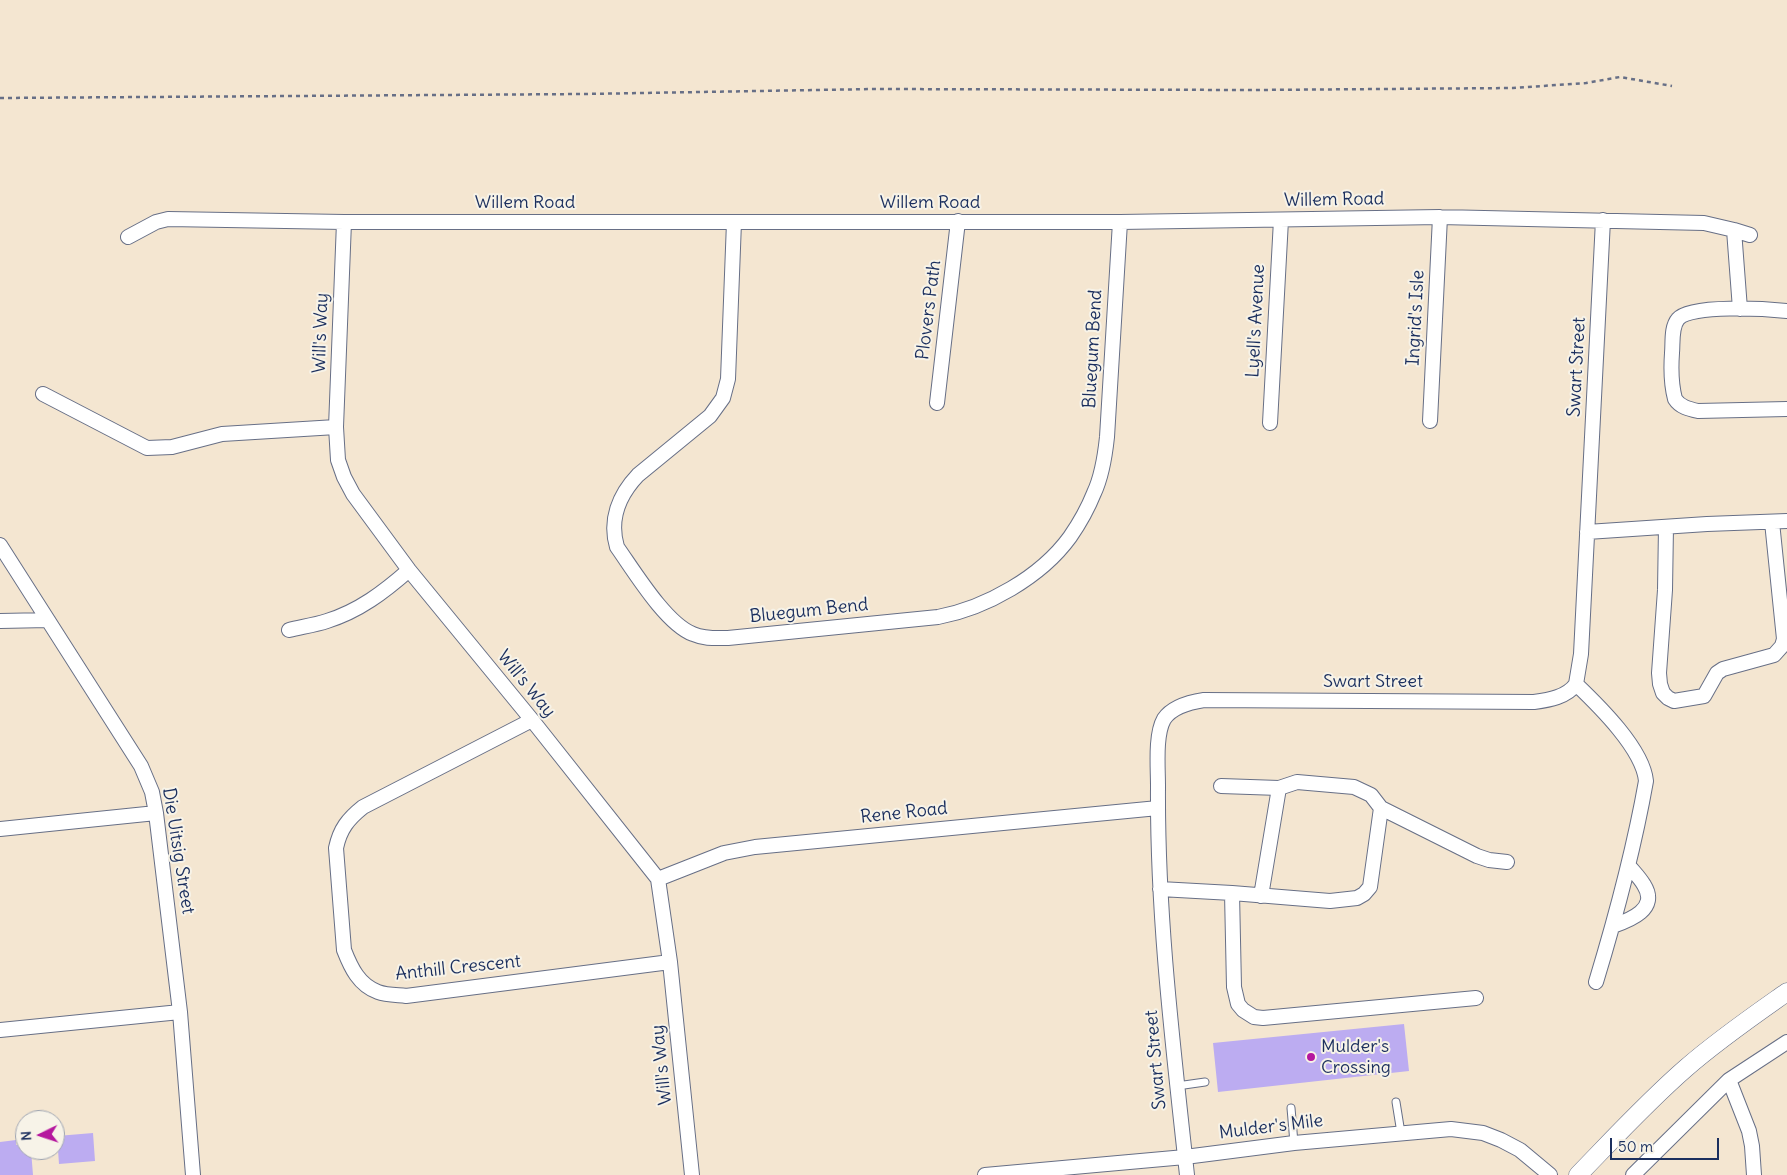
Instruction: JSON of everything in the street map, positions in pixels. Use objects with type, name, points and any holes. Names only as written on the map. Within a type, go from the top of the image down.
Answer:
[{"type":"street","name":"Willem Road","points":[[128,236],[156,222],[168,219],[344,222],[1120,222],[1440,217],[1704,224],[1750,235]]},
{"type":"street","name":"Ingrid's Isle","points":[[1430,420],[1440,217]]},
{"type":"street","name":"Lyell's Avenue","points":[[1270,423],[1281,220]]},
{"type":"street","name":"Swart Street","points":[[1186,1175],[1160,889],[1159,736],[1164,720],[1178,708],[1197,701],[1534,702],[1564,694],[1576,684],[1581,654],[1603,220]]},
{"type":"street","name":"Plovers Path","points":[[937,402],[958,221]]},
{"type":"street","name":"Will's Way","points":[[344,222],[336,427],[338,460],[344,477],[353,494],[409,570],[532,720],[658,879],[670,962],[692,1175]]},
{"type":"street","name":"Bluegum Bend","points":[[734,222],[728,379],[723,398],[710,416],[638,475],[628,486],[621,497],[614,525],[616,547],[666,614],[680,628],[708,638],[728,638],[958,614],[1002,594],[1036,572],[1057,552],[1070,537],[1094,493],[1104,465],[1120,222]]},
{"type":"street","points":[[1734,230],[1740,309]]},
{"type":"street","points":[[1787,311],[1740,309],[1693,312],[1682,315],[1674,326],[1672,364],[1673,393],[1682,406],[1698,410],[1787,410]]},
{"type":"street","points":[[43,394],[142,446],[152,448],[172,447],[222,434],[336,427]]},
{"type":"street","points":[[1587,532],[1787,521]]},
{"type":"street","points":[[1666,527],[1665,590],[1659,673],[1663,693],[1674,701],[1704,696],[1717,673],[1774,654],[1782,646],[1785,627],[1772,522]]},
{"type":"street","name":"Die Uitsig Street","points":[[0,545],[141,766],[152,792],[180,1012],[193,1175]]},
{"type":"street","points":[[289,630],[326,622],[352,612],[387,589],[409,570]]},
{"type":"street","points":[[0,621],[48,620]]},
{"type":"street","points":[[1576,684],[1615,726],[1640,759],[1646,781],[1629,866],[1596,982]]},
{"type":"street","name":"Anthill Crescent","points":[[532,720],[364,807],[343,826],[336,848],[344,950],[357,977],[378,992],[406,996],[670,962]]},
{"type":"street","points":[[1221,786],[1279,788],[1297,782],[1354,787],[1371,796],[1381,808],[1477,856],[1489,860],[1507,862]]},
{"type":"street","points":[[1261,896],[1279,788]]},
{"type":"street","name":"Rene Road","points":[[658,879],[724,853],[755,847],[1158,808]]},
{"type":"street","points":[[1160,889],[1330,901],[1346,900],[1364,894],[1370,886],[1381,808]]},
{"type":"street","points":[[0,829],[156,813]]},
{"type":"street","points":[[1613,926],[1637,916],[1646,905],[1647,893],[1645,886],[1629,866]]},
{"type":"street","points":[[1232,893],[1234,987],[1238,1004],[1254,1017],[1263,1018],[1476,998]]},
{"type":"street","points":[[1578,1175],[1686,1068],[1734,1029],[1787,992]]},
{"type":"street","points":[[0,1030],[180,1012]]},
{"type":"street","points":[[1633,1175],[1729,1080],[1787,1042]]},
{"type":"street","points":[[1729,1080],[1749,1131],[1754,1175]]},
{"type":"street","name":"Mulder's Mile","points":[[985,1175],[1185,1157],[1294,1143],[1451,1130],[1483,1133],[1501,1140],[1520,1150],[1550,1175]]},
{"type":"lane","points":[[1177,1086],[1205,1082]]},
{"type":"lane","points":[[1396,1102],[1400,1133]]},
{"type":"lane","points":[[1291,1108],[1294,1143]]},
{"type":"path","points":[[0,98],[574,94],[874,89],[1253,90],[1513,88],[1586,83],[1620,77],[1672,86]]},
{"type":"building","name":"Mulder's Crossing","points":[[1404,1024],[1409,1071],[1218,1092],[1213,1043]]},
{"type":"building","points":[[93,1133],[95,1161],[59,1164],[59,1160],[65,1160],[65,1135]]},
{"type":"building","points":[[15,1140],[15,1160],[32,1160],[33,1175],[0,1175],[0,1142]]},
{"type":"place","name":"Mulder's Crossing","points":[[1311,1057]]}]
